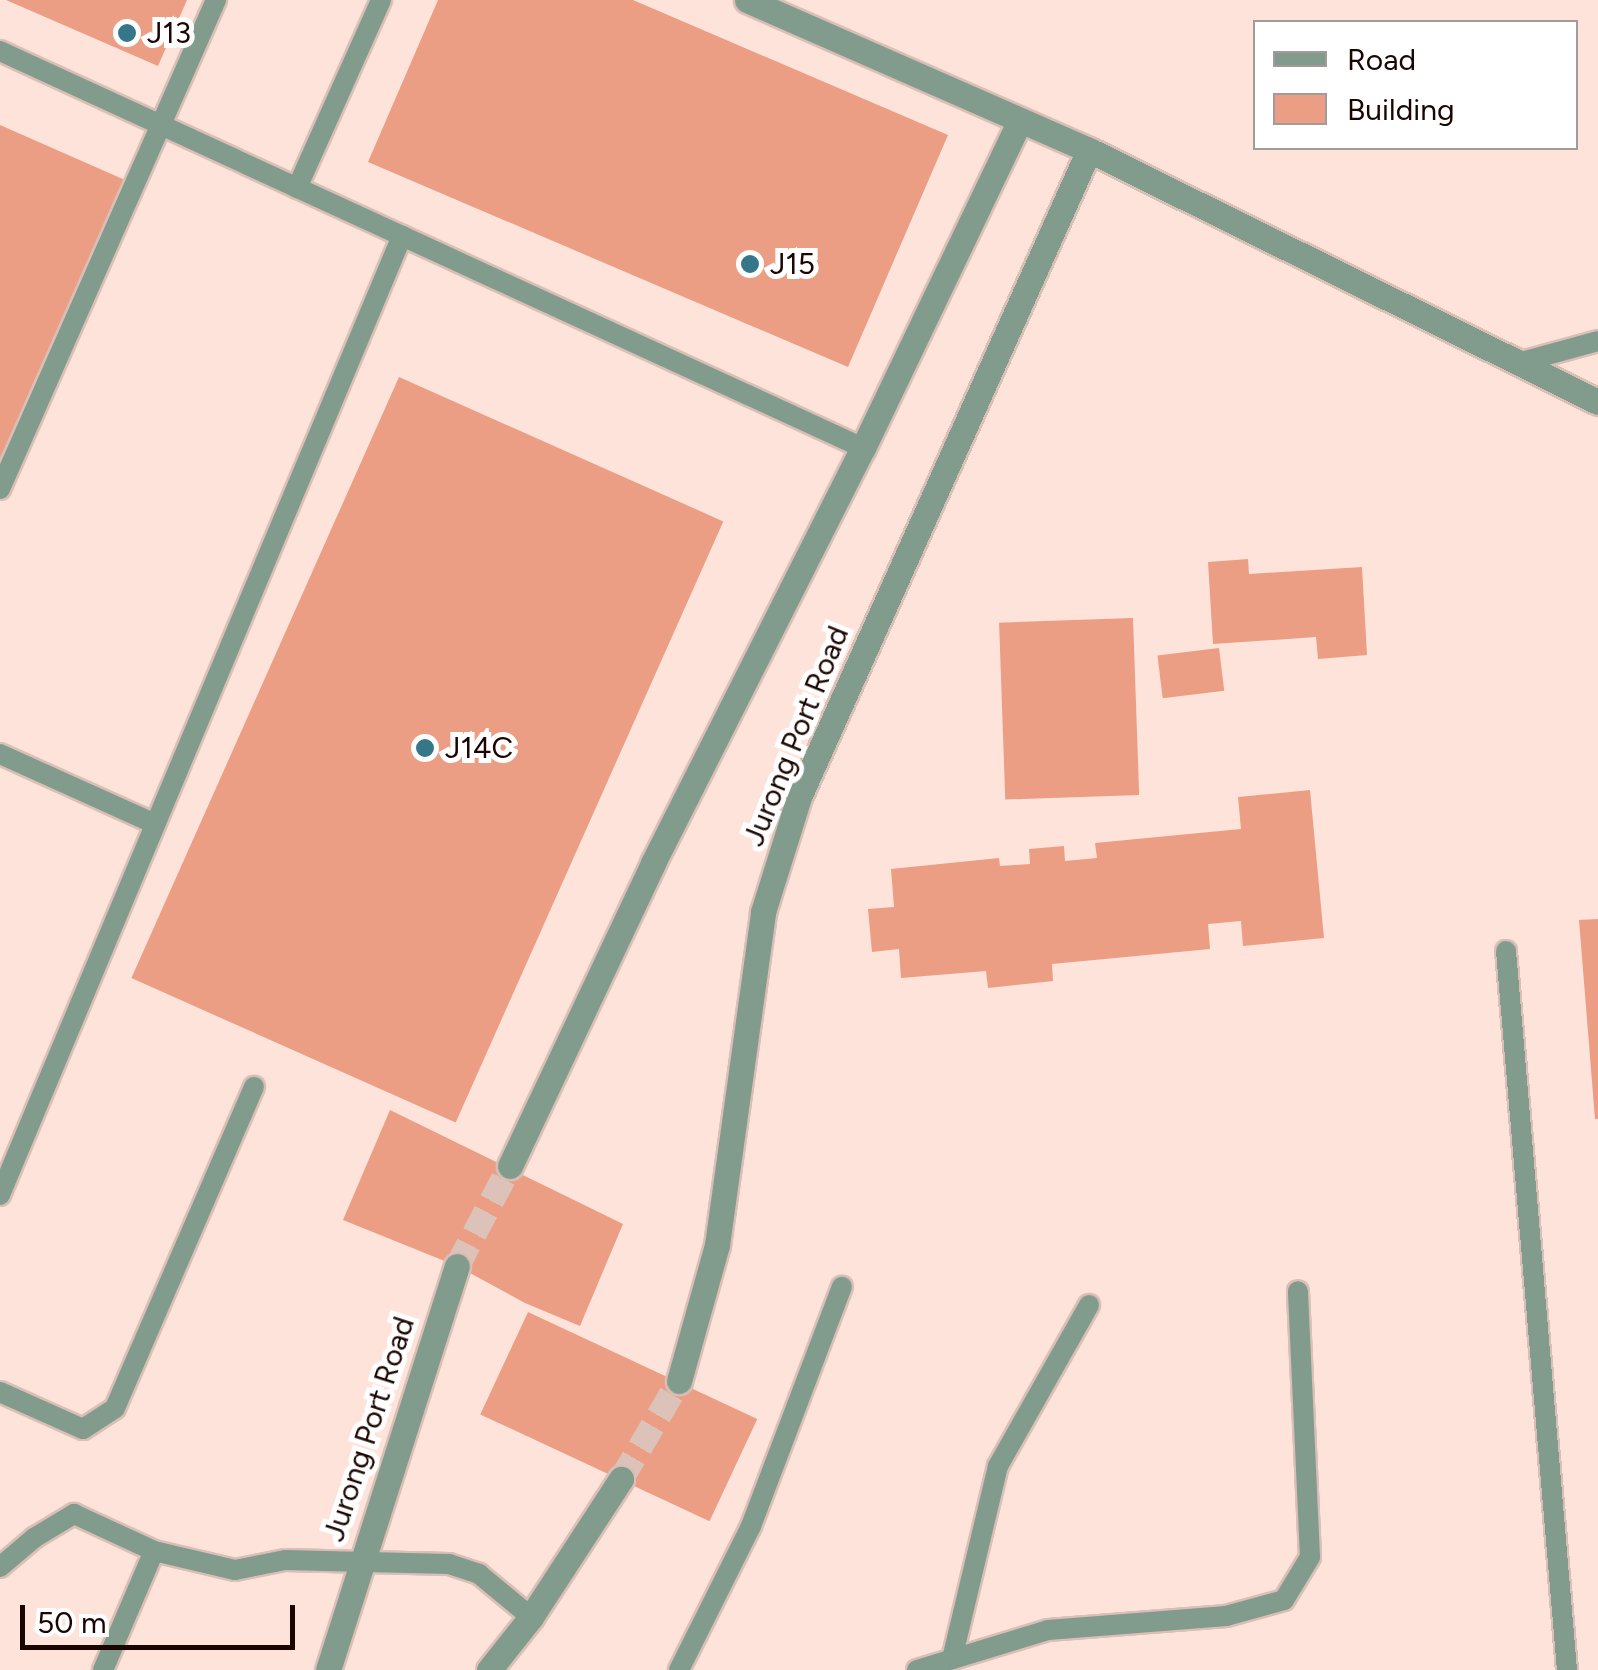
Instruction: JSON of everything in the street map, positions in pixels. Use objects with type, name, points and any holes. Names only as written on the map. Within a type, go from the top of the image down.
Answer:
[{"type":"street","points":[[747,0],[1088,150],[1598,402]]},
{"type":"street","name":"Jurong Port Road","points":[[510,1166],[653,862],[863,448],[1020,121]]},
{"type":"street","name":"Jurong Port Road","points":[[679,1381],[717,1246],[762,912],[799,796],[1088,150]]},
{"type":"street","name":"Jurong Port Road","points":[[328,1670],[360,1559],[457,1266]]},
{"type":"street","points":[[489,1670],[531,1617],[621,1478]]},
{"type":"lane","points":[[0,489],[216,0]]},
{"type":"lane","points":[[297,188],[381,0]]},
{"type":"lane","points":[[0,51],[863,448]]},
{"type":"lane","points":[[0,1195],[402,236]]},
{"type":"lane","points":[[1518,363],[1598,341]]},
{"type":"lane","points":[[0,754],[155,824]]},
{"type":"lane","points":[[1506,951],[1567,1670]]},
{"type":"lane","points":[[0,1392],[83,1428],[115,1408],[254,1087]]},
{"type":"lane","points":[[679,1670],[750,1526],[842,1287]]},
{"type":"lane","points":[[918,1670],[1048,1630],[1226,1616],[1284,1600],[1310,1557],[1298,1291]]},
{"type":"lane","points":[[952,1660],[998,1466],[1088,1305]]},
{"type":"lane","points":[[0,1568],[34,1538],[74,1514],[154,1551],[235,1570],[285,1560],[449,1564],[479,1574],[531,1617]]},
{"type":"lane","points":[[102,1670],[154,1551]]},
{"type":"building","name":"J13","points":[[6,0],[187,0],[158,66]]},
{"type":"building","name":"J15","points":[[438,0],[633,0],[948,135],[848,367],[368,162]]},
{"type":"building","points":[[0,125],[125,180],[0,462]]},
{"type":"building","name":"J14C","points":[[399,377],[723,521],[456,1123],[131,978]]},
{"type":"building","points":[[1248,559],[1249,574],[1362,567],[1367,655],[1318,659],[1316,637],[1213,644],[1208,562]]},
{"type":"building","points":[[1133,618],[1139,795],[1005,800],[999,623]]},
{"type":"building","points":[[1219,648],[1224,691],[1163,698],[1157,656]]},
{"type":"building","points":[[1310,790],[1324,938],[1243,946],[1241,921],[1208,924],[1210,949],[1052,964],[1053,981],[988,988],[986,971],[901,978],[899,949],[872,952],[868,909],[894,907],[891,869],[999,858],[1000,866],[1030,864],[1029,849],[1064,846],[1065,861],[1097,858],[1095,843],[1241,829],[1238,797]]},
{"type":"building","points":[[1598,919],[1598,1119],[1595,1119],[1579,920]]},
{"type":"building","points":[[390,1110],[623,1224],[580,1326],[525,1303],[457,1266],[343,1220]]},
{"type":"building","points":[[528,1312],[757,1419],[710,1521],[480,1414]]},
{"type":"tunnel","points":[[457,1266],[510,1166]]},
{"type":"tunnel","points":[[621,1479],[679,1381]]},
{"type":"place","name":"J13","points":[[127,33]]},
{"type":"place","name":"J15","points":[[750,264]]},
{"type":"place","name":"J14C","points":[[425,748]]}]
